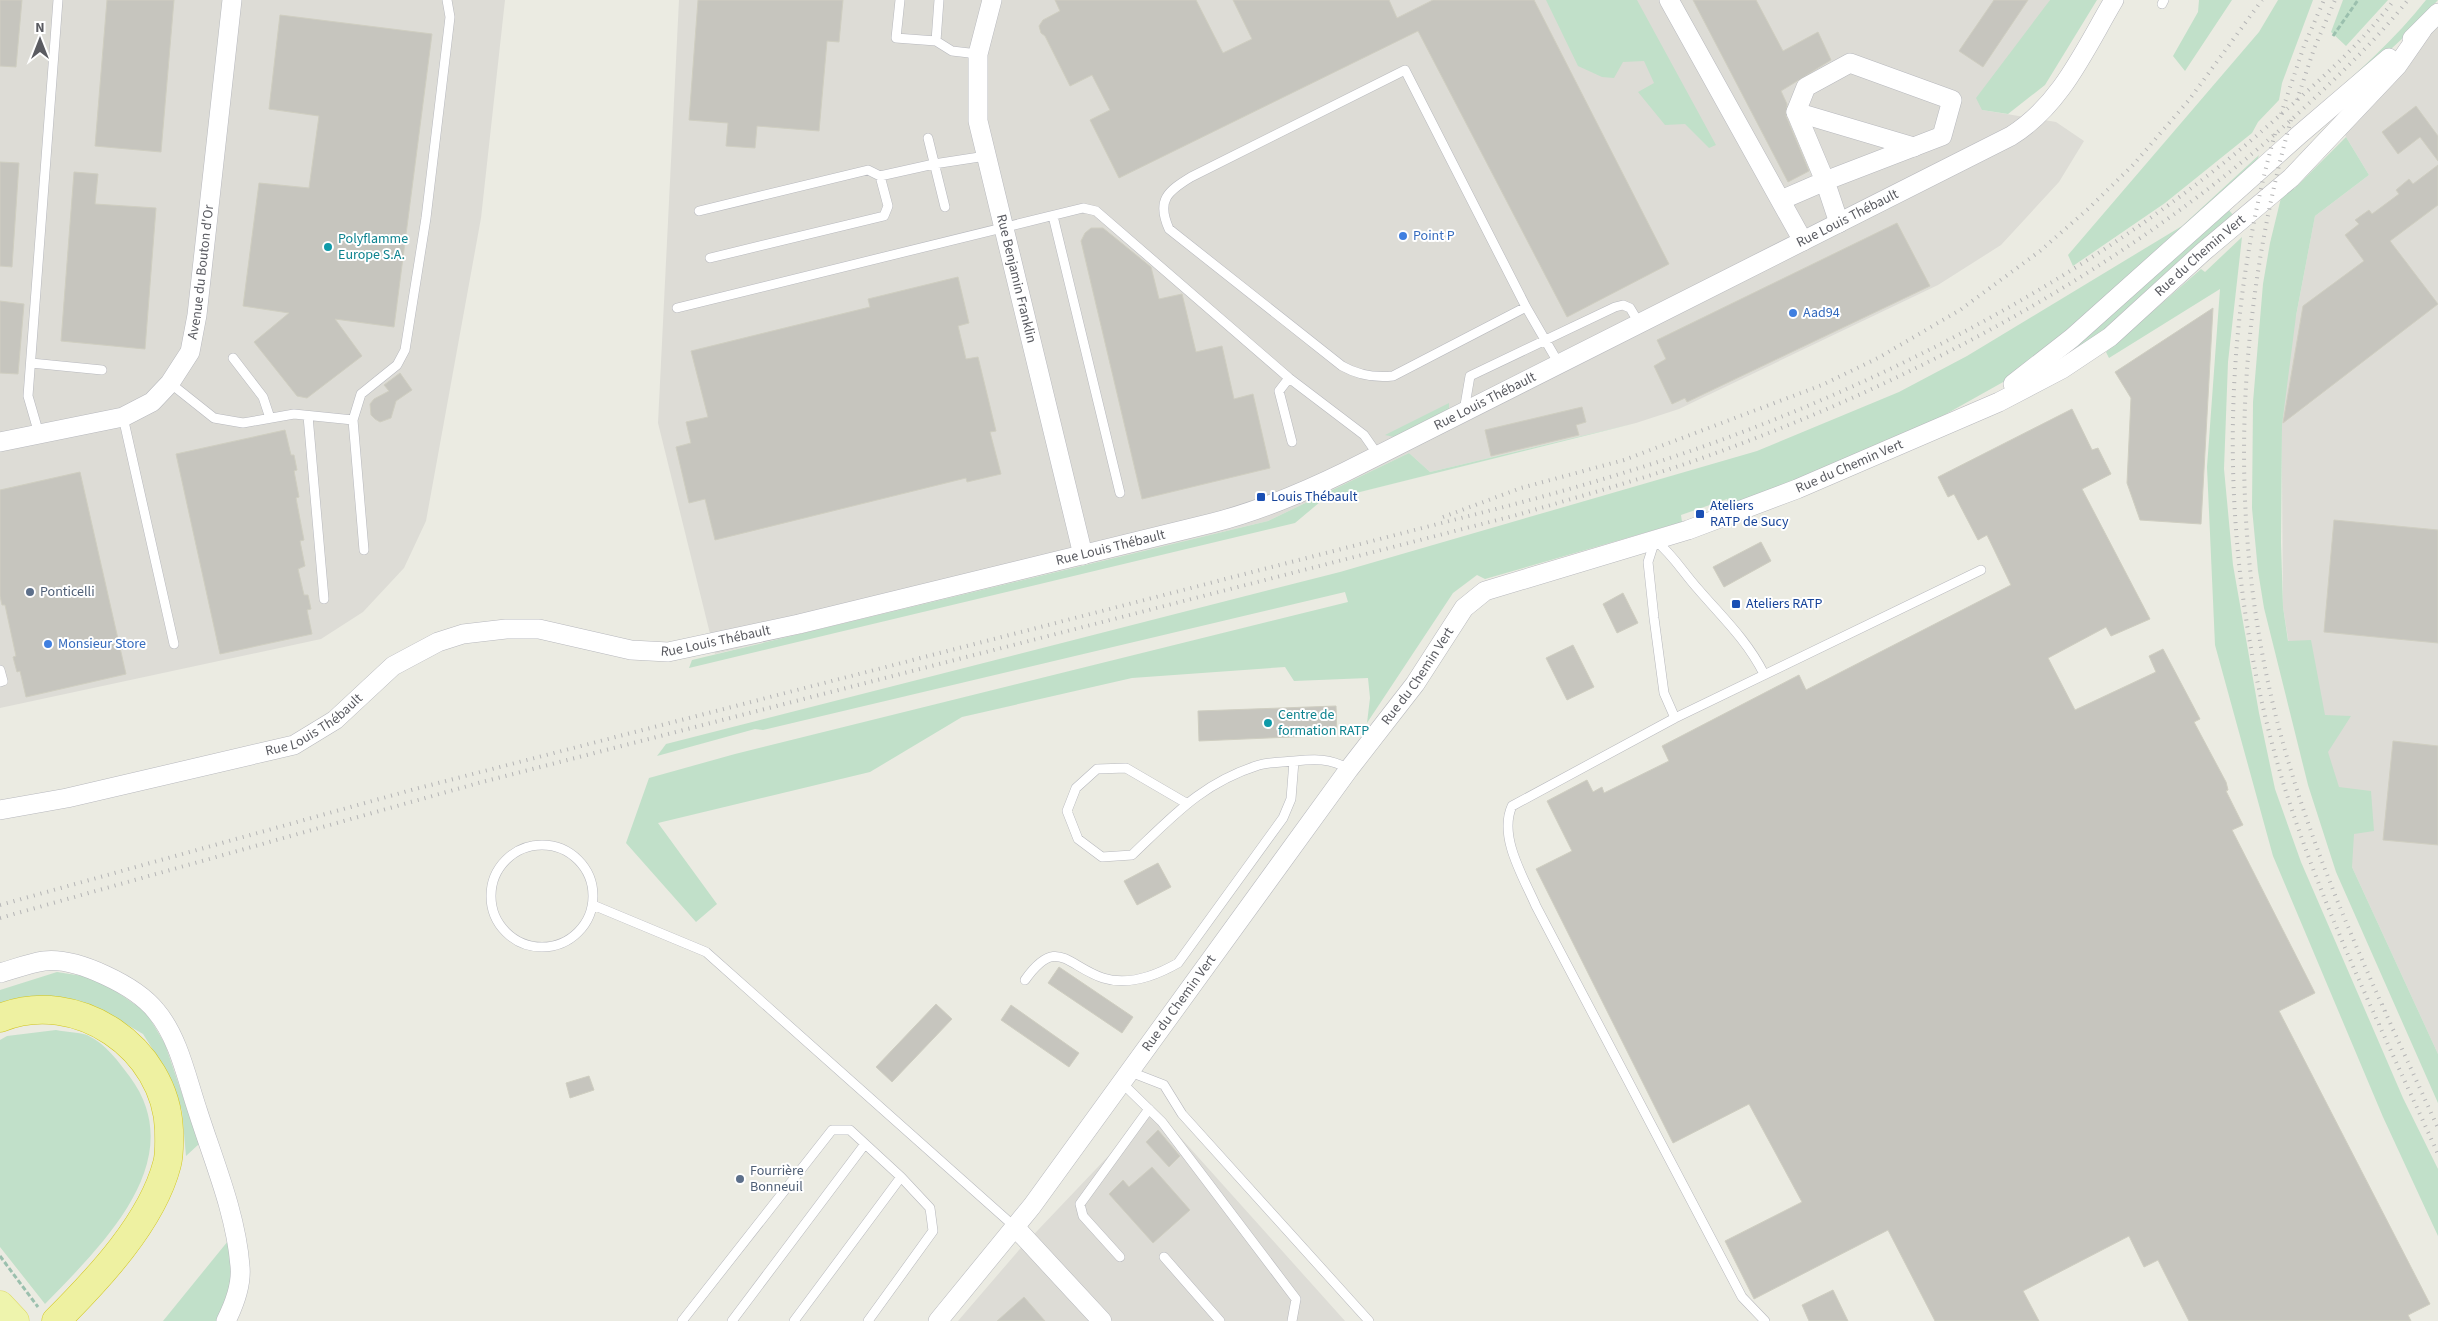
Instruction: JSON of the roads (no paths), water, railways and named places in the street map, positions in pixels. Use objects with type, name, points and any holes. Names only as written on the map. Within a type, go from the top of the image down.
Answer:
[{"type":"highway","points":[[0,1018],[25,1011],[44,1010],[76,1015],[97,1022],[112,1030],[141,1056],[162,1091],[169,1125],[168,1162],[162,1181],[141,1219],[85,1292],[50,1318]]},
{"type":"main road","points":[[0,1305],[15,1321]]},
{"type":"street","name":"Avenue du Bouton d'Or","points":[[0,442],[122,417],[152,402],[170,383],[190,352],[197,315],[232,0]]},
{"type":"street","name":"Rue Benjamin Franklin","points":[[992,0],[978,54],[978,121],[1083,555]]},
{"type":"street","points":[[1669,0],[1803,241]]},
{"type":"street","name":"Rue Louis Thébault","points":[[0,810],[68,798],[294,745],[335,720],[393,666],[438,642],[463,634],[506,628],[539,630],[631,650],[668,652],[799,624],[1083,555],[1238,516],[1304,492],[2011,136],[2029,125],[2052,102],[2114,0]]},
{"type":"street","name":"Rue du Chemin Vert","points":[[1938,428],[2010,386],[2072,338],[2299,134],[2422,30],[2438,14]]},
{"type":"street","name":"Rue du Chemin Vert","points":[[938,1321],[1015,1227],[1349,769],[1415,684],[1464,608],[1477,596],[1503,585],[1655,540],[1797,489],[2028,387],[2087,352],[2110,336],[2203,252],[2290,178],[2397,66],[2422,30]]},
{"type":"street","points":[[1781,200],[1825,181],[1942,136],[1952,100],[1850,64],[1806,87],[1796,112],[1825,181],[1839,223]]},
{"type":"street","points":[[1796,112],[1914,147]]},
{"type":"street","points":[[0,972],[46,961],[78,966],[113,978],[136,993],[157,1011],[177,1048],[232,1220],[240,1268],[235,1301],[226,1321]]},
{"type":"street","points":[[1015,1227],[1102,1321]]},
{"type":"lane","points":[[39,434],[28,396],[58,0]]},
{"type":"lane","points":[[364,550],[353,420],[361,394],[397,365],[405,350],[426,218],[450,17],[447,0]]},
{"type":"lane","points":[[900,0],[896,38],[936,41],[952,51],[978,54]]},
{"type":"lane","points":[[936,41],[939,0]]},
{"type":"lane","points":[[1526,307],[1393,376],[1381,378],[1365,375],[1342,366],[1169,229],[1164,218],[1163,203],[1166,194],[1176,186],[1405,70],[1526,307],[1559,364]]},
{"type":"lane","points":[[928,138],[944,206]]},
{"type":"lane","points":[[699,211],[868,170],[880,176],[934,164],[986,156]]},
{"type":"lane","points":[[710,258],[884,216],[888,206],[880,176]]},
{"type":"lane","points":[[677,308],[1004,229],[1082,208],[1096,211],[1290,378],[1364,435],[1378,455]]},
{"type":"lane","points":[[1053,216],[1120,493]]},
{"type":"lane","points":[[1464,412],[1470,376],[1615,307],[1624,306],[1630,308],[1639,323]]},
{"type":"lane","points":[[233,358],[263,397],[270,418]]},
{"type":"lane","points":[[31,363],[102,370]]},
{"type":"lane","points":[[1290,378],[1279,391],[1292,442]]},
{"type":"lane","points":[[170,383],[214,418],[243,423],[294,414],[353,420]]},
{"type":"lane","points":[[308,416],[324,599]]},
{"type":"lane","points":[[122,417],[174,644]]},
{"type":"lane","points":[[1675,718],[1664,694],[1654,618],[1648,562],[1655,540],[1672,554],[1696,588],[1741,636],[1754,654],[1764,674]]},
{"type":"lane","points":[[1765,1321],[1742,1297],[1536,906],[1511,846],[1508,816],[1512,806],[1675,718],[1981,570]]},
{"type":"lane","points":[[0,670],[2,681],[0,682]]},
{"type":"lane","points":[[1186,803],[1126,768],[1097,769],[1076,788],[1067,811],[1078,840],[1102,857],[1132,856],[1186,803],[1214,783],[1261,764],[1320,759],[1336,762],[1349,769]]},
{"type":"lane","points":[[1025,980],[1037,963],[1061,956],[1104,978],[1131,980],[1159,974],[1178,963],[1283,818],[1291,799],[1294,761]]},
{"type":"lane","points":[[544,845],[561,849],[576,858],[587,872],[593,888],[592,905],[587,921],[577,934],[563,943],[547,947],[530,946],[515,939],[503,928],[494,914],[491,898],[493,882],[500,867],[512,855],[527,848],[544,845]]},
{"type":"lane","points":[[592,905],[706,952],[1015,1227]]},
{"type":"lane","points":[[1124,1076],[1149,1109],[1162,1122],[1296,1299],[1292,1321]]},
{"type":"lane","points":[[1124,1076],[1164,1085],[1182,1114],[1369,1321]]},
{"type":"lane","points":[[1120,1257],[1083,1216],[1080,1204],[1149,1109]]},
{"type":"lane","points":[[682,1321],[832,1130],[850,1130],[901,1177],[930,1208],[933,1231],[868,1321]]},
{"type":"lane","points":[[732,1321],[864,1144]]},
{"type":"lane","points":[[794,1321],[901,1177]]},
{"type":"lane","points":[[1164,1257],[1220,1321]]},
{"type":"railway","points":[[1443,517],[1521,488],[1624,460],[1822,385],[1878,358],[1960,310],[2040,251],[2088,209],[2133,165],[2189,100],[2262,0]]},
{"type":"railway","points":[[2281,114],[2304,46],[2324,0]]},
{"type":"railway","points":[[2297,100],[2314,49],[2335,0]]},
{"type":"railway","points":[[0,905],[415,789],[1515,504],[1624,473],[1724,439],[1809,405],[1893,367],[1976,325],[2057,279],[2135,229],[2209,175],[2278,117],[2354,47],[2394,0]]},
{"type":"railway","points":[[0,918],[482,782],[1517,515],[1667,470],[1769,433],[1849,399],[1928,362],[2006,321],[2082,276],[2155,228],[2225,176],[2291,120],[2337,77],[2408,0]]},
{"type":"railway","points":[[2291,120],[2272,196],[2258,274],[2248,352],[2244,431],[2245,509],[2252,588],[2265,666],[2283,743],[2298,793],[2333,890],[2353,938],[2438,1128]]},
{"type":"railway","points":[[2275,134],[2255,215],[2242,298],[2234,382],[2233,466],[2238,549],[2248,633],[2265,715],[2287,795],[2303,841],[2338,932],[2438,1154]]},
{"type":"place","name":"Point P","points":[[1403,236]]},
{"type":"place","name":"Polyflamme Europe S.A.","points":[[328,247]]},
{"type":"place","name":"Aad94","points":[[1793,313]]},
{"type":"place","name":"Louis Thébault","points":[[1261,497]]},
{"type":"place","name":"Ateliers RATP de Sucy","points":[[1700,514]]},
{"type":"place","name":"Ponticelli","points":[[30,592]]},
{"type":"place","name":"Ateliers RATP","points":[[1736,604]]},
{"type":"place","name":"Monsieur Store","points":[[48,644]]},
{"type":"place","name":"Centre de formation RATP","points":[[1268,723]]},
{"type":"place","name":"Fourrière Bonneuil","points":[[740,1179]]}]
